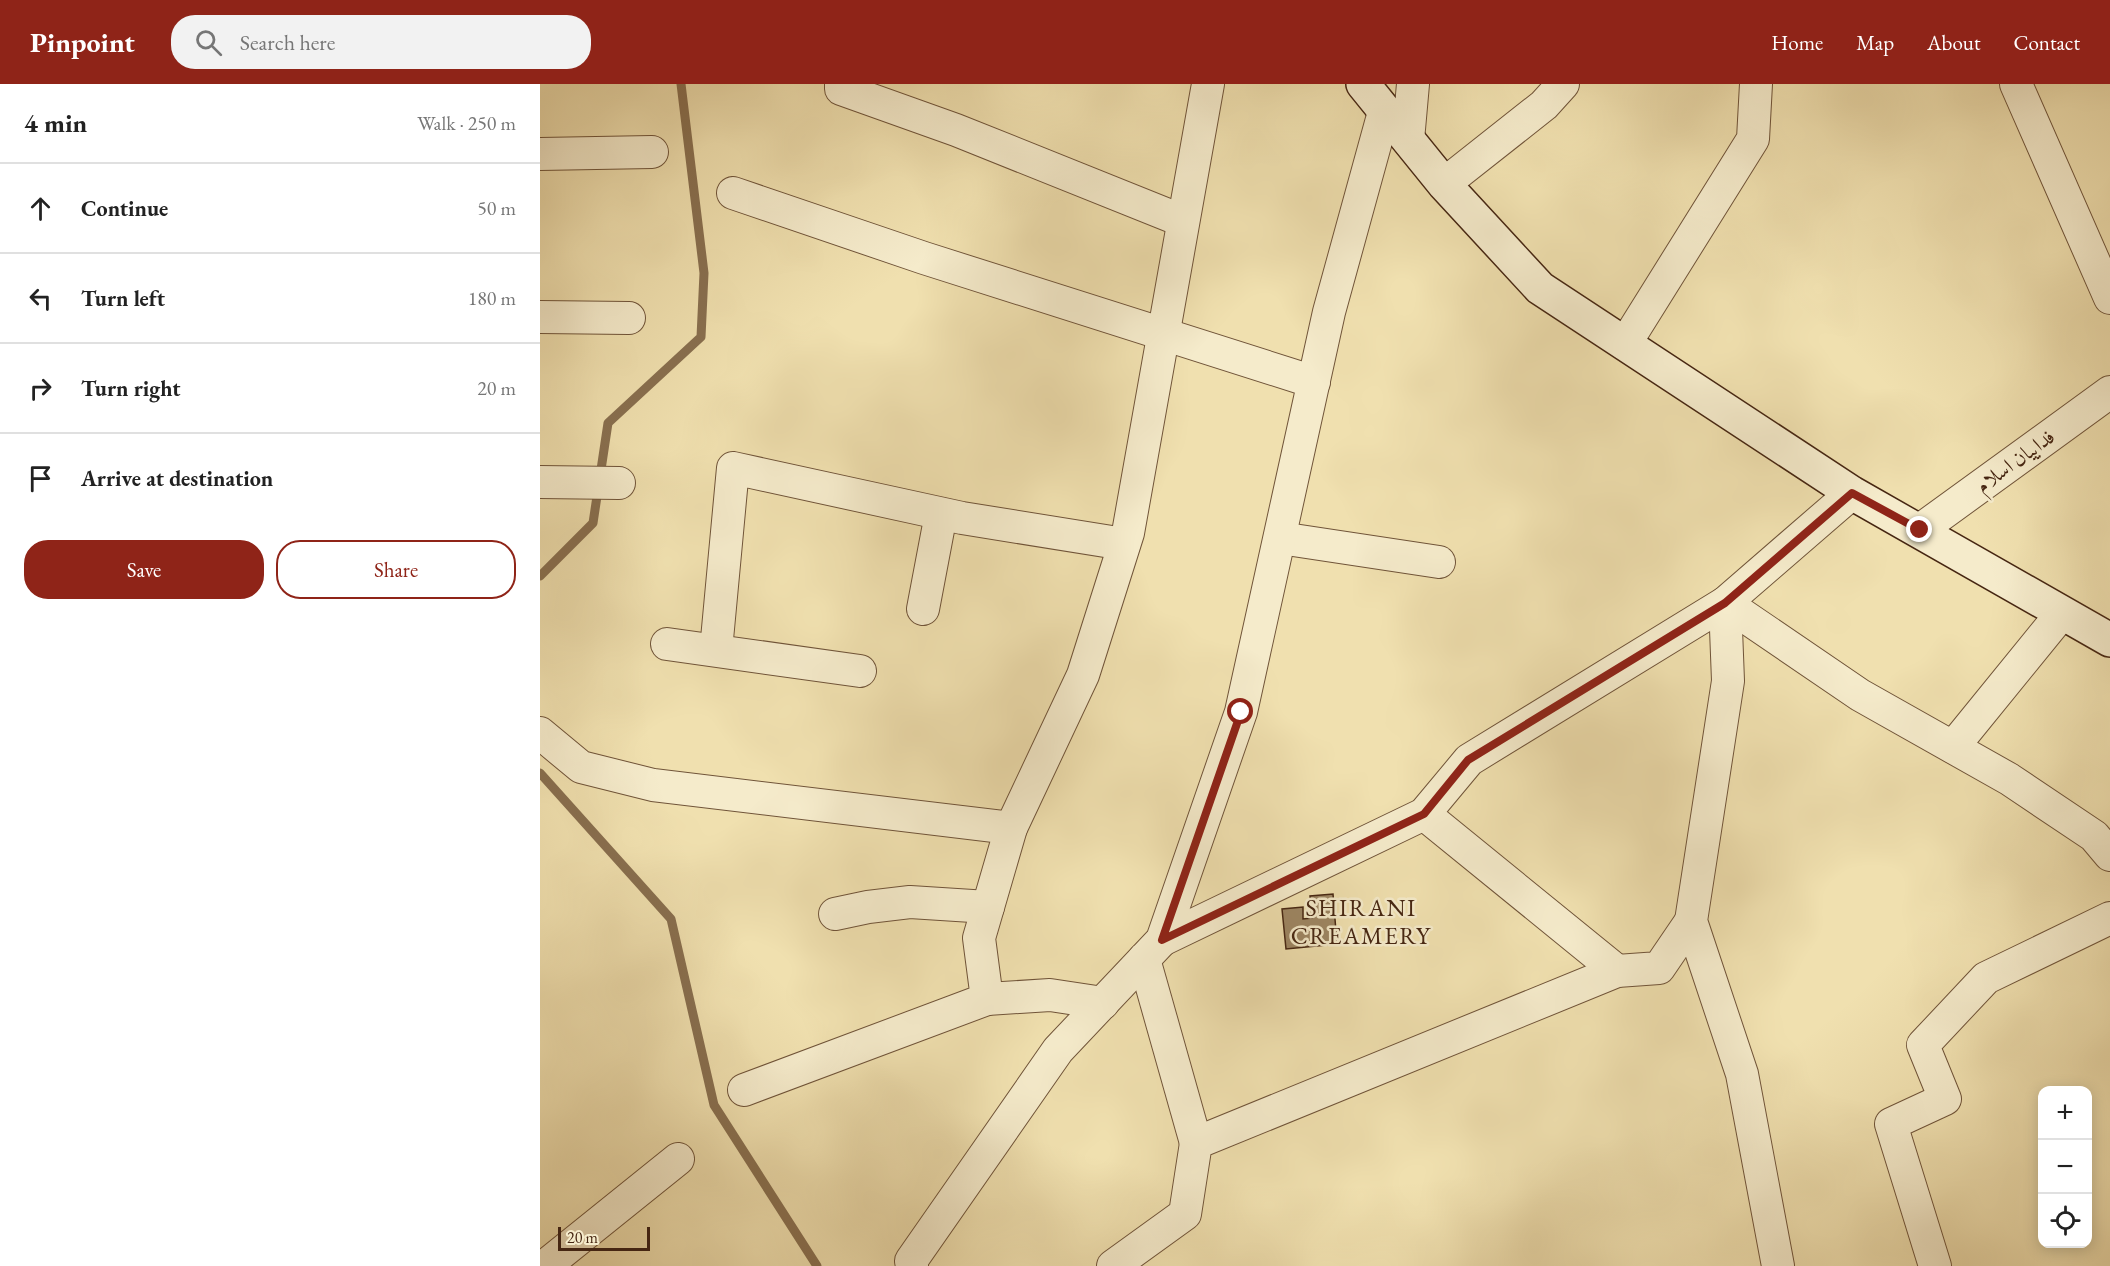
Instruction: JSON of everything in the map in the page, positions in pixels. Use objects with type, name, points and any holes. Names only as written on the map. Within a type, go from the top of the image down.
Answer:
[{"type":"main road","points":[[1363,84],[1444,184],[1540,288],[1852,493],[2110,640]]},
{"type":"street","points":[[841,84],[841,89],[956,130],[1183,220]]},
{"type":"street","points":[[987,999],[979,938],[1011,828],[1083,675],[1128,533],[1208,84]]},
{"type":"street","points":[[1408,140],[1413,84]]},
{"type":"street","points":[[1444,184],[1544,105],[1563,84]]},
{"type":"street","points":[[1625,344],[1753,139],[1756,84]]},
{"type":"street","points":[[2016,84],[2110,298]]},
{"type":"street","points":[[1113,1266],[1185,1214],[1196,1143],[1153,949],[1241,712],[1329,312],[1384,112]]},
{"type":"street","points":[[540,154],[652,152]]},
{"type":"street","points":[[733,193],[1162,335],[1314,382]]},
{"type":"street","points":[[540,317],[629,318]]},
{"type":"street","name":"فداییان اسلام","points":[[1920,530],[2110,392]]},
{"type":"street","points":[[716,650],[733,468],[941,514],[1124,544]]},
{"type":"street","points":[[540,482],[619,483]]},
{"type":"street","points":[[912,1266],[911,1261],[1058,1050],[1153,949],[1424,814],[1468,760],[1725,603],[1852,493]]},
{"type":"street","points":[[923,609],[941,514]]},
{"type":"street","points":[[1280,538],[1439,562]]},
{"type":"street","points":[[1725,603],[1860,695],[2009,779],[2094,836],[2110,855]]},
{"type":"street","points":[[1196,1143],[1617,971],[1659,968],[1691,921],[1728,681],[1725,603]]},
{"type":"street","points":[[1953,747],[2062,613]]},
{"type":"street","points":[[667,645],[860,671]]},
{"type":"street","points":[[540,733],[581,768],[653,785],[1011,828]]},
{"type":"street","points":[[1424,814],[1617,971]]},
{"type":"street","points":[[835,914],[910,902],[988,907]]},
{"type":"street","points":[[1935,1266],[1891,1124],[1945,1099],[1923,1045],[1986,978],[2110,918]]},
{"type":"street","points":[[1691,921],[1742,1074],[1778,1266]]},
{"type":"street","points":[[744,1090],[987,999],[1050,995],[1103,1003]]},
{"type":"street","points":[[545,1266],[678,1159]]},
{"type":"building","points":[[1333,894],[1337,944],[1286,949],[1282,909],[1303,907],[1303,919],[1312,918],[1310,896]]},
{"type":"waterway","points":[[540,576],[593,523],[608,423],[701,337],[704,273],[681,84]]},
{"type":"waterway","points":[[540,773],[671,919],[714,1105],[817,1266]]},
{"type":"district","name":"SHIRANI CREAMERY","points":[[1361,922]]},
{"type":"route","points":[[1241,712],[1162,940],[1424,814],[1468,760],[1725,603],[1852,493],[1920,530]]}]
